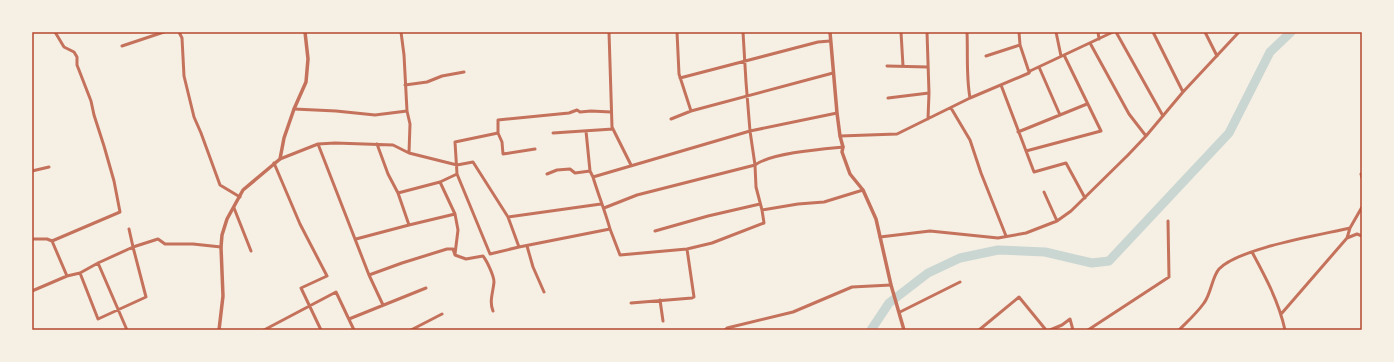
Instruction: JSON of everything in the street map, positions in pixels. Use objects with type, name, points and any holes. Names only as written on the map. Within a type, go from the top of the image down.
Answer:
[{"type":"street","points":[[32,239],[47,239],[52,241],[120,212],[114,181],[94,115],[91,100],[77,65],[77,57],[74,52],[64,47],[60,38],[55,32]]},
{"type":"street","points":[[122,46],[164,32]]},
{"type":"street","points":[[179,32],[182,38],[184,76],[194,117],[220,185],[240,197]]},
{"type":"street","points":[[280,159],[284,138],[294,109],[306,82],[308,59],[305,32]]},
{"type":"street","points":[[401,32],[404,55],[407,111],[410,124],[409,153]]},
{"type":"street","points":[[609,32],[612,127],[631,165]]},
{"type":"street","points":[[677,32],[679,74],[691,111]]},
{"type":"street","points":[[586,131],[590,171],[620,255],[687,248],[712,243],[764,223],[756,187],[747,97],[743,32]]},
{"type":"street","points":[[830,32],[837,113],[843,147],[842,152],[850,174],[863,190],[876,219],[891,286],[900,312],[904,330]]},
{"type":"street","points":[[901,32],[903,66]]},
{"type":"street","points":[[927,32],[929,93],[928,119]]},
{"type":"street","points":[[967,32],[967,81],[970,98]]},
{"type":"street","points":[[1019,32],[1020,45],[1029,74]]},
{"type":"street","points":[[1026,151],[1100,131],[1062,56],[1056,32]]},
{"type":"street","points":[[1098,32],[1099,39]]},
{"type":"street","points":[[840,136],[897,134],[970,98],[1029,74],[1030,71],[1114,32],[1163,116]]},
{"type":"street","points":[[1154,32],[1183,92]]},
{"type":"street","points":[[1205,32],[1217,56]]},
{"type":"street","points":[[880,237],[930,231],[998,238],[1026,233],[1057,221],[1085,198],[1146,136],[1183,92],[1239,32]]},
{"type":"street","points":[[680,78],[818,42],[830,41]]},
{"type":"street","points":[[1090,43],[1129,114],[1146,136]]},
{"type":"street","points":[[986,56],[1020,45]]},
{"type":"street","points":[[887,66],[928,67]]},
{"type":"street","points":[[1039,67],[1060,115]]},
{"type":"street","points":[[405,85],[427,82],[442,76],[464,72]]},
{"type":"street","points":[[671,119],[691,111],[833,73]]},
{"type":"street","points":[[1000,85],[1034,172],[1066,163],[1085,198]]},
{"type":"street","points":[[888,98],[929,93]]},
{"type":"street","points":[[1018,132],[1087,104]]},
{"type":"street","points":[[951,108],[970,140],[981,173],[1006,236]]},
{"type":"street","points":[[294,109],[375,115],[407,111]]},
{"type":"street","points":[[535,148],[503,154],[502,142],[498,133],[498,120],[577,110],[580,112],[591,110],[611,112]]},
{"type":"street","points":[[593,177],[750,131],[837,113]]},
{"type":"street","points":[[553,133],[613,129]]},
{"type":"street","points":[[498,133],[455,142],[457,174],[490,254],[610,228]]},
{"type":"street","points":[[219,330],[223,296],[221,247],[222,235],[227,219],[243,190],[274,163],[280,159],[318,144],[335,143],[393,145],[409,153],[457,165],[473,162],[508,217],[519,247]]},
{"type":"street","points":[[318,144],[369,275],[383,305]]},
{"type":"street","points":[[377,144],[388,174],[398,193],[409,225]]},
{"type":"street","points":[[604,208],[638,195],[755,165],[762,160],[797,153],[843,147]]},
{"type":"street","points":[[274,163],[300,224],[326,276],[301,288],[321,330]]},
{"type":"street","points":[[32,170],[49,167]]},
{"type":"street","points":[[547,174],[557,170],[570,169],[575,173],[590,171]]},
{"type":"street","points":[[398,193],[440,182],[457,174]]},
{"type":"street","points":[[440,182],[455,214],[458,230],[455,255]]},
{"type":"street","points":[[762,210],[798,204],[824,202],[863,190]]},
{"type":"street","points":[[1044,192],[1057,221]]},
{"type":"street","points":[[508,217],[601,204]]},
{"type":"street","points":[[656,231],[708,216],[760,204]]},
{"type":"street","points":[[1282,313],[1347,238],[1350,228],[1362,207]]},
{"type":"street","points":[[234,208],[251,251]]},
{"type":"street","points":[[356,240],[455,214]]},
{"type":"street","points":[[1088,330],[1169,278],[1168,221]]},
{"type":"street","points":[[1179,330],[1205,302],[1219,270],[1236,258],[1252,252],[1350,228]]},
{"type":"street","points":[[80,273],[98,319],[146,297],[129,229]]},
{"type":"street","points":[[1347,238],[1357,234],[1362,236]]},
{"type":"street","points":[[32,291],[67,276],[80,273],[98,263],[158,239],[165,244],[192,244],[221,247]]},
{"type":"street","points":[[52,241],[67,276]]},
{"type":"street","points":[[527,246],[533,267],[544,292]]},
{"type":"street","points":[[631,303],[690,299],[694,297],[687,248]]},
{"type":"street","points":[[369,275],[448,249],[453,249],[455,255]]},
{"type":"street","points":[[1252,252],[1282,313],[1285,330]]},
{"type":"street","points":[[455,255],[466,259],[483,256],[488,262],[494,281],[491,305],[493,311]]},
{"type":"street","points":[[98,263],[117,310],[127,330]]},
{"type":"street","points":[[900,312],[960,282]]},
{"type":"street","points":[[725,330],[727,328],[793,312],[852,287],[891,286]]},
{"type":"street","points":[[350,319],[426,288]]},
{"type":"street","points":[[264,330],[336,292],[354,330]]},
{"type":"street","points":[[979,330],[1019,297],[1046,330]]},
{"type":"street","points":[[660,300],[663,321]]},
{"type":"street","points":[[411,330],[442,314]]},
{"type":"street","points":[[1050,330],[1062,325],[1070,319],[1073,330]]},
{"type":"waterway","points":[[871,330],[889,303],[928,273],[960,258],[998,250],[1045,252],[1092,263],[1109,261],[1229,133],[1270,52],[1291,32]]}]
